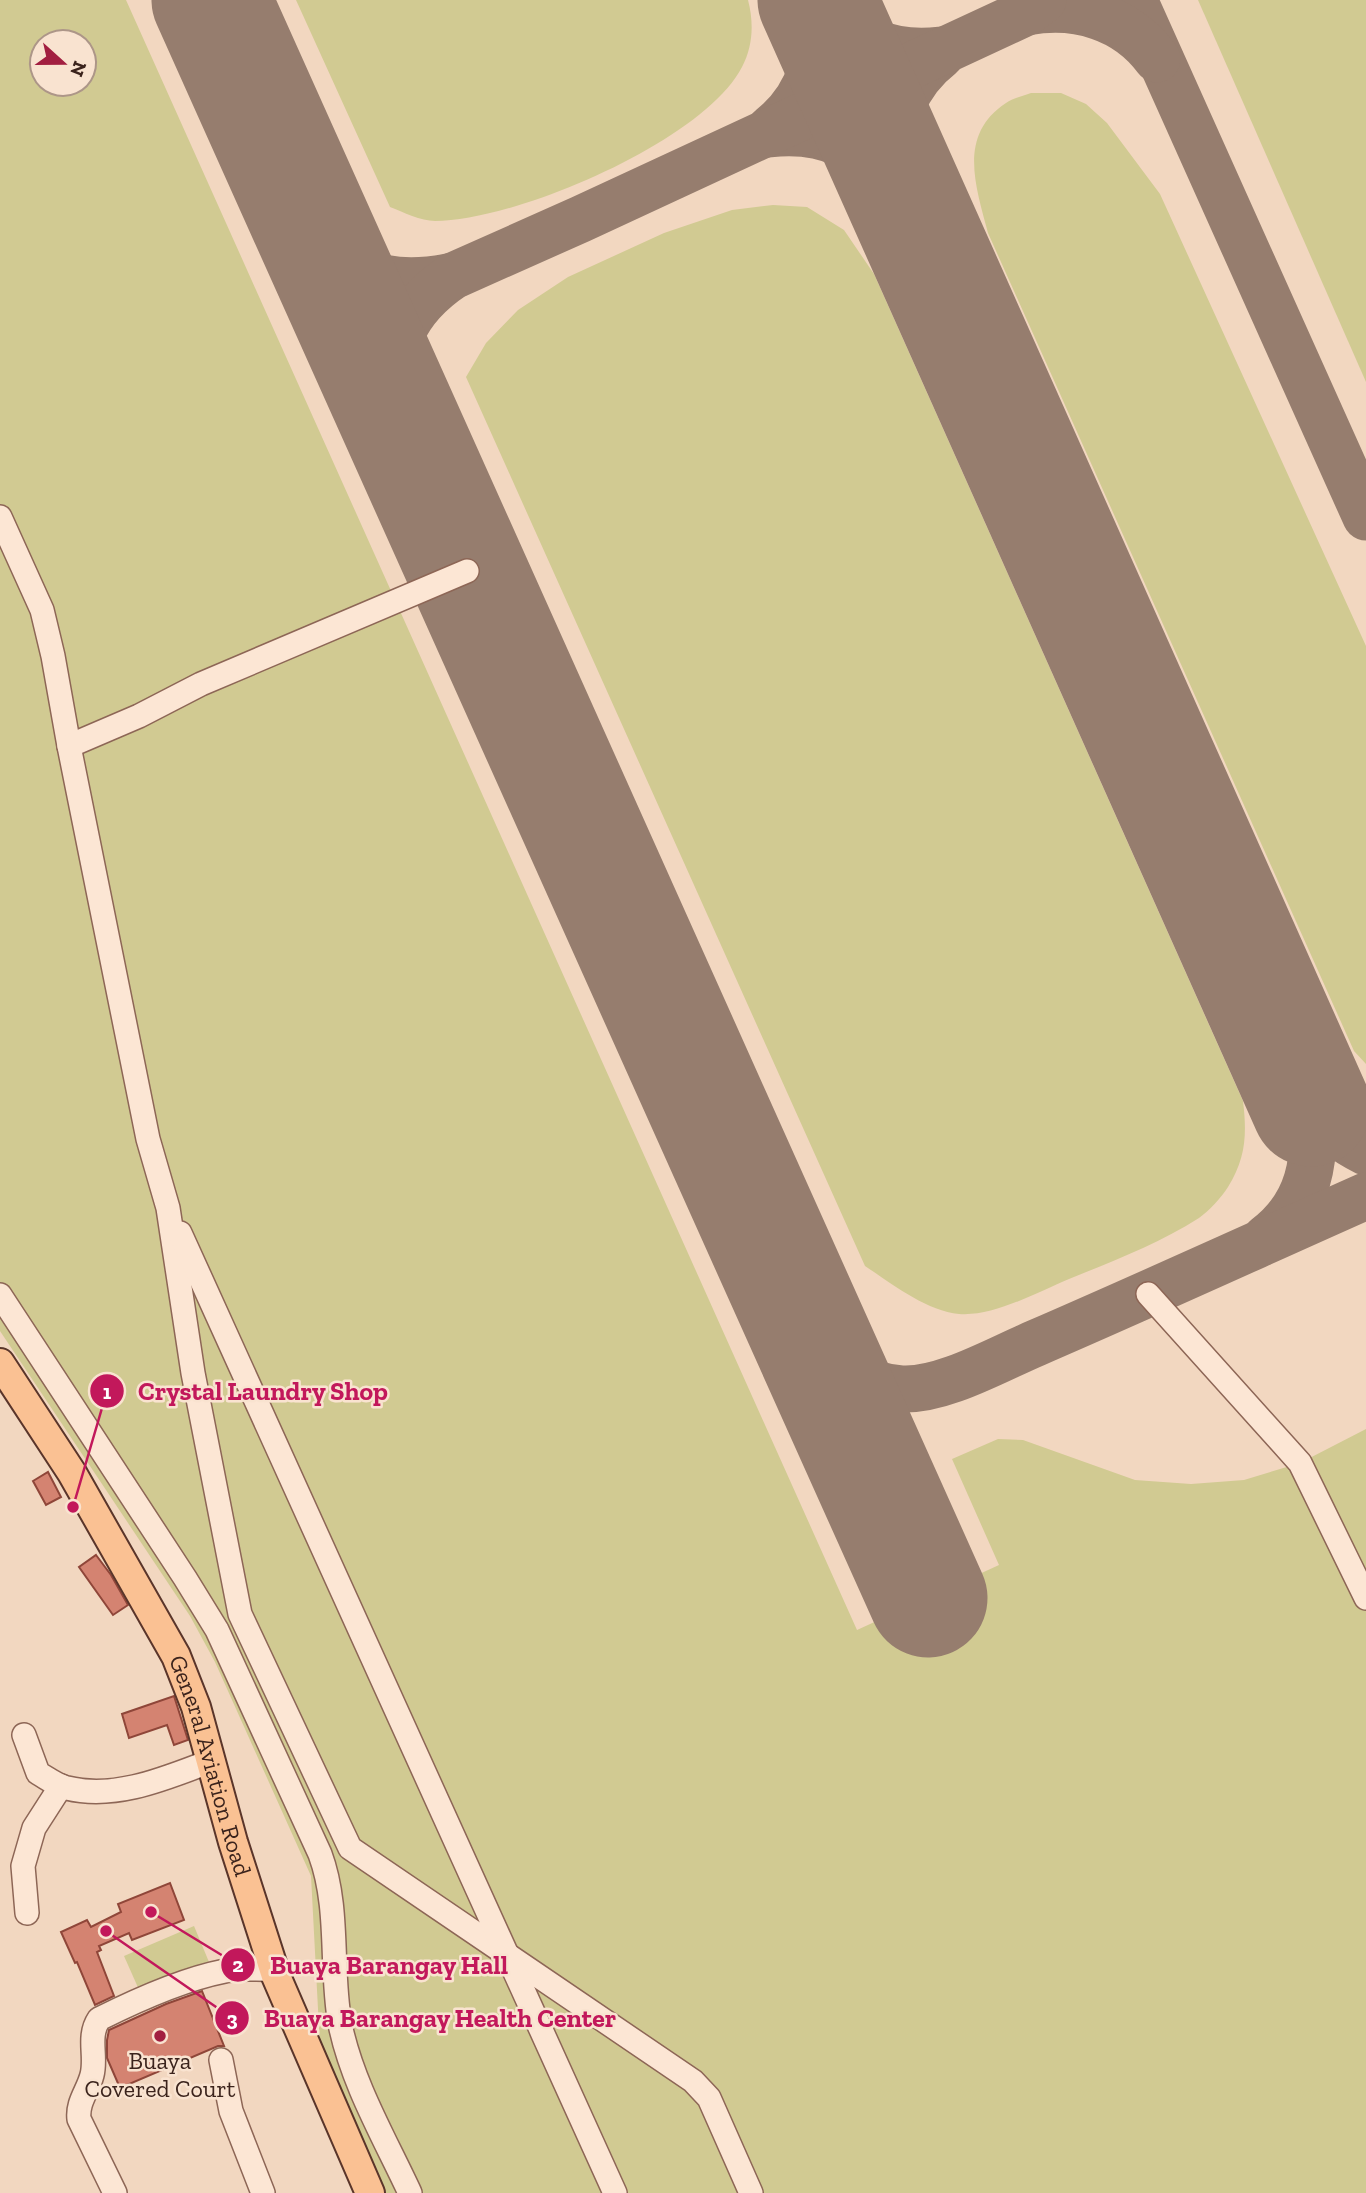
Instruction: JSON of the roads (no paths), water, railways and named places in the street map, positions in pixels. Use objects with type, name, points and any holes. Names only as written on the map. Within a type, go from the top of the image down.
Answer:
[{"type":"main road","name":"General Aviation Road","points":[[0,1363],[72,1473],[176,1656],[196,1707],[233,1842],[274,1969],[370,2193]]},
{"type":"street","points":[[0,517],[42,610],[148,1139],[169,1208],[615,2193]]},
{"type":"street","points":[[69,746],[139,716],[201,684],[467,571]]},
{"type":"street","points":[[169,1208],[196,1386],[240,1614],[350,1847],[693,2081],[709,2098],[751,2193]]},
{"type":"street","points":[[1148,1294],[1300,1463],[1366,1598]]},
{"type":"street","points":[[0,1295],[217,1630],[320,1854],[332,1903],[336,1995],[341,2026],[362,2091],[410,2193]]},
{"type":"street","points":[[24,1735],[37,1773],[67,1788],[112,1792],[166,1778],[211,1761]]},
{"type":"street","points":[[27,1913],[23,1866],[34,1828],[61,1786]]},
{"type":"street","points":[[107,2190],[78,2112],[92,2076],[93,2028],[99,2019],[203,1977],[228,1970],[274,1969]]},
{"type":"street","points":[[221,2060],[231,2111],[262,2193]]},
{"type":"place","name":"Crystal Laundry Shop","points":[[73,1507]]},
{"type":"place","name":"Buaya Barangay Hall","points":[[151,1912]]},
{"type":"place","name":"Buaya Barangay Health Center","points":[[106,1931]]},
{"type":"place","name":"Buaya Covered Court","points":[[160,2036]]}]
